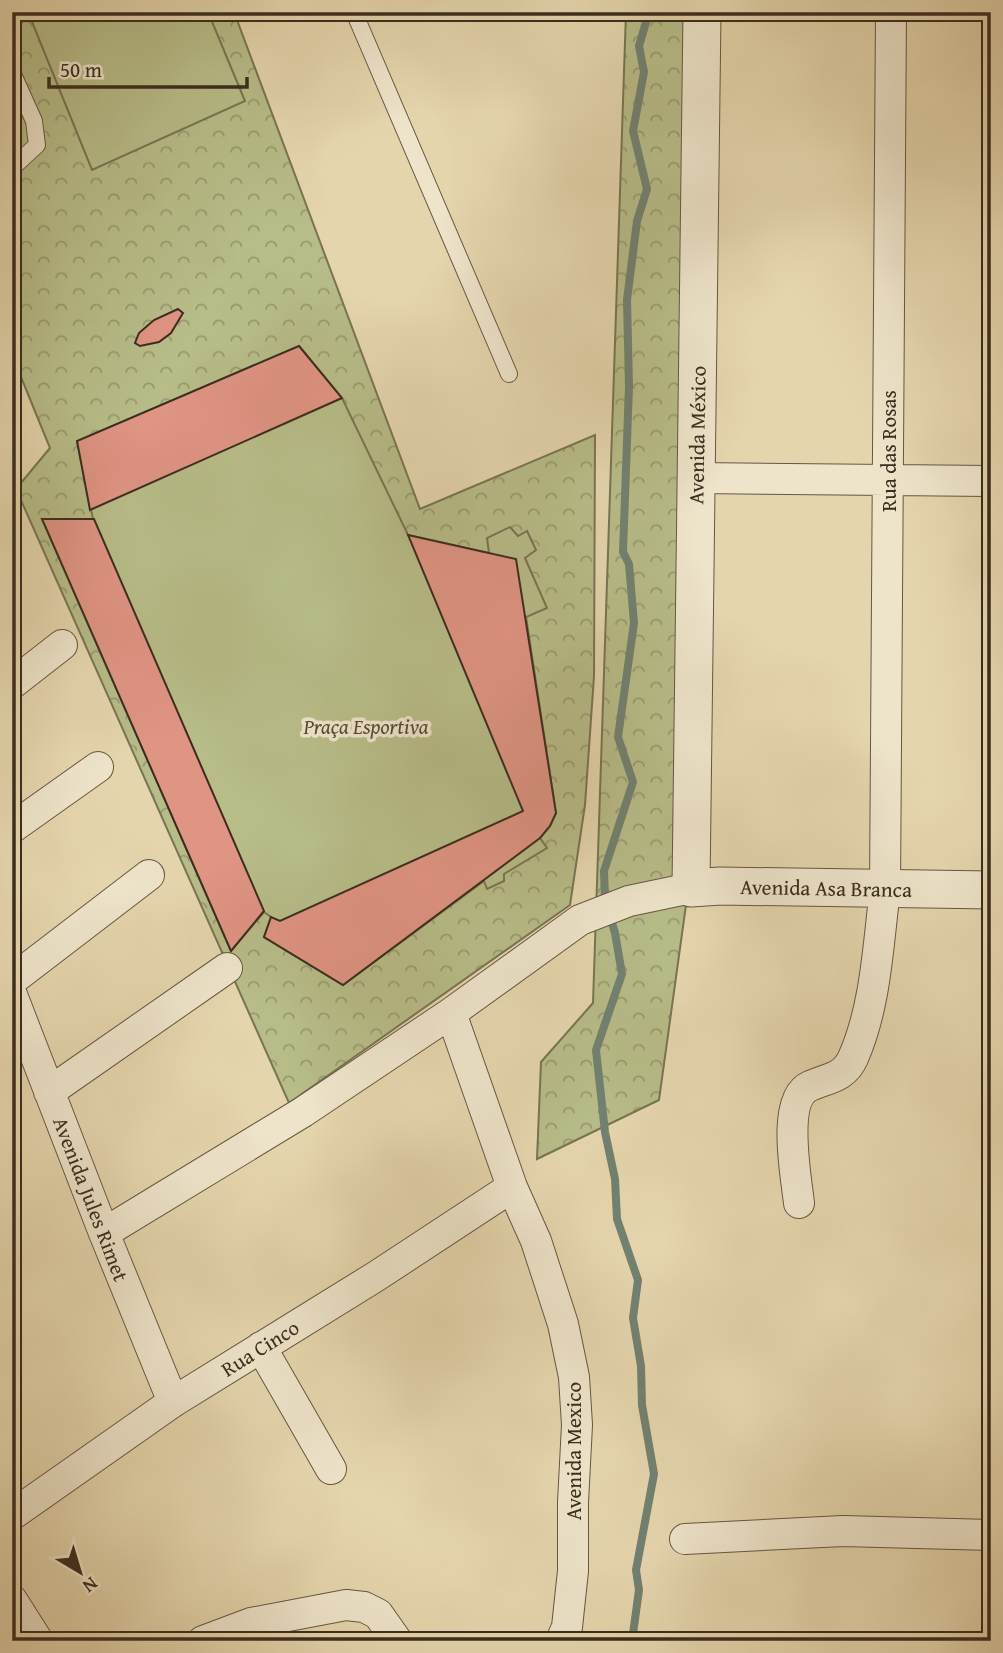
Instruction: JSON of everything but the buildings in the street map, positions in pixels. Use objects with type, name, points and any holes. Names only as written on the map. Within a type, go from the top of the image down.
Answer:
[{"type":"street","name":"Avenida México","points":[[692,873],[702,12]]},
{"type":"street","name":"Rua das Rosas","points":[[799,1203],[793,1147],[794,1112],[798,1097],[803,1090],[840,1075],[852,1060],[867,1015],[885,890],[891,12]]},
{"type":"street","points":[[697,478],[991,481]]},
{"type":"street","points":[[12,684],[62,645]]},
{"type":"street","points":[[12,828],[98,767]]},
{"type":"street","points":[[104,1233],[303,1112],[450,1013],[580,920],[692,873]]},
{"type":"street","name":"Avenida Asa Branca","points":[[692,873],[720,886],[991,890]]},
{"type":"street","points":[[13,995],[149,875]]},
{"type":"street","points":[[49,1092],[227,968]]},
{"type":"street","name":"Avenida Jules Rimet","points":[[13,995],[104,1233],[173,1402]]},
{"type":"street","name":"Avenida Mexico","points":[[450,1013],[512,1187],[536,1241],[563,1324],[574,1377],[577,1426],[573,1571],[567,1627],[561,1641]]},
{"type":"street","name":"Rua Cinco","points":[[12,1514],[173,1402],[375,1277],[512,1187]]},
{"type":"street","points":[[261,1348],[331,1469]]},
{"type":"street","points":[[685,1539],[843,1531],[991,1535]]},
{"type":"street","points":[[12,1600],[38,1641]]},
{"type":"street","points":[[203,1641],[251,1623],[346,1605],[364,1607],[378,1614],[397,1641]]},
{"type":"lane","points":[[354,12],[509,374]]},
{"type":"lane","points":[[12,72],[34,121],[37,145],[12,168]]},
{"type":"green space","name":"Praça Esportiva","points":[[12,12],[234,12],[420,509],[595,435],[594,676],[585,805],[570,905],[289,1103],[16,489],[50,448],[12,355]]},
{"type":"green space","points":[[28,12],[208,12],[245,101],[92,170]]},
{"type":"green space","points":[[626,12],[698,12],[686,905],[659,1100],[537,1159],[541,1062],[593,1003]]},
{"type":"green space","points":[[299,346],[342,398],[408,535],[489,553],[487,538],[510,527],[518,536],[527,531],[536,550],[525,558],[547,608],[526,617],[556,813],[540,838],[547,848],[504,874],[504,881],[487,889],[484,881],[343,985],[264,937],[271,917],[264,912],[231,951],[42,519],[93,519],[77,441]]},
{"type":"waterway","points":[[632,1641],[639,1590],[636,1570],[654,1474],[642,1405],[641,1366],[633,1318],[638,1280],[617,1219],[615,1179],[605,1132],[596,1050],[622,974],[615,933],[605,900],[604,871],[633,782],[618,737],[634,623],[629,564],[623,552],[629,386],[627,300],[637,221],[647,189],[633,131],[644,72],[639,46],[649,12]]}]
